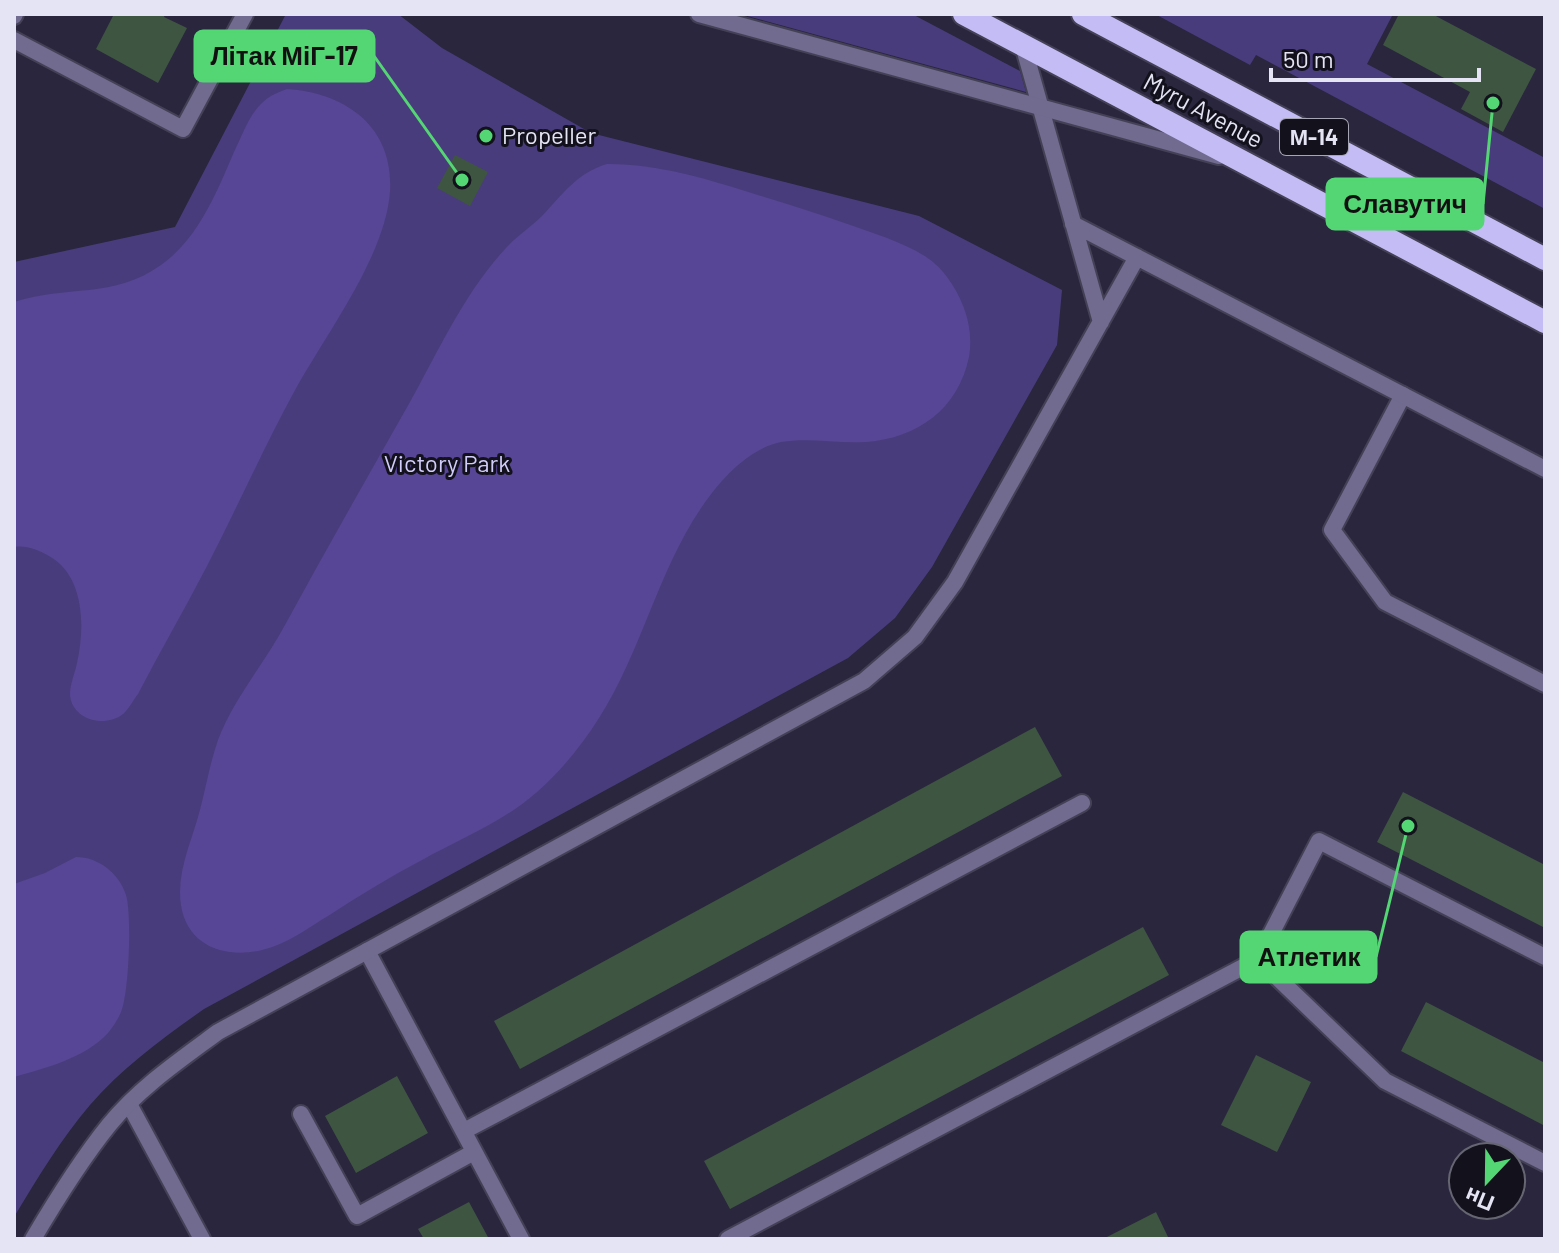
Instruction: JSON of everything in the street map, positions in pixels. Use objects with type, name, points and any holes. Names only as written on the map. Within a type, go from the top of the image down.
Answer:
[{"type":"highway","name":"Myru Avenue","points":[[964,14],[1545,322]]},
{"type":"highway","name":"Myru Avenue","points":[[1083,14],[1545,259]]},
{"type":"street","points":[[14,40],[183,129],[245,14]]},
{"type":"street","points":[[699,14],[1247,164]]},
{"type":"street","points":[[1023,45],[1101,322]]},
{"type":"street","points":[[1073,224],[1545,469]]},
{"type":"street","points":[[33,1239],[69,1179],[110,1123],[167,1069],[218,1032],[864,681],[905,646],[955,582],[1137,257]]},
{"type":"street","points":[[1403,395],[1332,530],[1385,602],[1545,684]]},
{"type":"street","points":[[464,1131],[1082,803]]},
{"type":"street","points":[[728,1239],[1258,959],[1319,841],[1545,957]]},
{"type":"street","points":[[367,951],[521,1239]]},
{"type":"street","points":[[1258,959],[1385,1081],[1545,1163]]},
{"type":"street","points":[[129,1104],[202,1239]]},
{"type":"street","points":[[301,1114],[357,1216],[474,1152]]},
{"type":"green space","name":"Victory Park","points":[[286,14],[398,14],[442,48],[591,133],[919,216],[1062,290],[1057,345],[932,567],[895,618],[848,658],[204,1009],[130,1066],[90,1105],[59,1145],[14,1217],[14,262],[175,227]]},
{"type":"green space","points":[[740,14],[912,14],[1020,71],[1026,92]]},
{"type":"green space","points":[[1155,14],[1393,14],[1367,64],[1545,158],[1545,209],[1256,55],[1250,65]]},
{"type":"green space","points":[[287,89],[309,92],[347,106],[375,132],[389,168],[390,191],[378,242],[352,294],[294,392],[207,566],[138,694],[125,712],[115,718],[107,721],[90,719],[76,710],[70,694],[81,634],[76,589],[61,565],[49,556],[32,548],[14,547],[14,302],[126,283],[161,265],[186,242],[205,214],[252,115],[267,99]]},
{"type":"green space","points":[[607,164],[666,170],[723,184],[887,238],[928,258],[953,286],[969,325],[969,357],[956,392],[933,418],[902,434],[866,442],[781,442],[756,452],[734,469],[700,509],[683,537],[630,659],[599,718],[563,766],[524,803],[386,880],[282,943],[245,953],[216,949],[204,943],[185,921],[181,881],[215,749],[232,710],[277,639],[478,283],[506,248],[571,185]]},
{"type":"green space","points":[[76,857],[92,860],[107,868],[126,895],[129,936],[124,1003],[110,1031],[99,1042],[64,1061],[14,1077],[14,884]]},
{"type":"building","points":[[114,14],[165,14],[164,17],[187,28],[158,83],[96,49]]},
{"type":"building","points":[[1399,14],[1432,14],[1536,69],[1503,132],[1461,109],[1470,92],[1383,45]]},
{"type":"building","points":[[455,155],[488,172],[470,206],[437,188]]},
{"type":"building","points":[[1035,727],[1062,776],[520,1069],[494,1021]]},
{"type":"building","points":[[1403,792],[1545,865],[1545,928],[1377,842]]},
{"type":"building","points":[[1143,927],[1169,975],[730,1209],[704,1161]]},
{"type":"building","points":[[1426,1002],[1545,1063],[1545,1126],[1401,1051]]},
{"type":"building","points":[[1256,1055],[1311,1082],[1277,1152],[1221,1125]]},
{"type":"building","points":[[397,1076],[428,1133],[356,1173],[325,1116]]},
{"type":"building","points":[[469,1202],[489,1239],[424,1239],[418,1229]]},
{"type":"building","points":[[1156,1212],[1169,1239],[1103,1239]]},
{"type":"place","name":"Славутич","points":[[1493,103]]},
{"type":"place","name":"Propeller","points":[[486,136]]},
{"type":"place","name":"Літак МіГ-17","points":[[462,180]]},
{"type":"place","name":"Атлетик","points":[[1408,826]]}]
